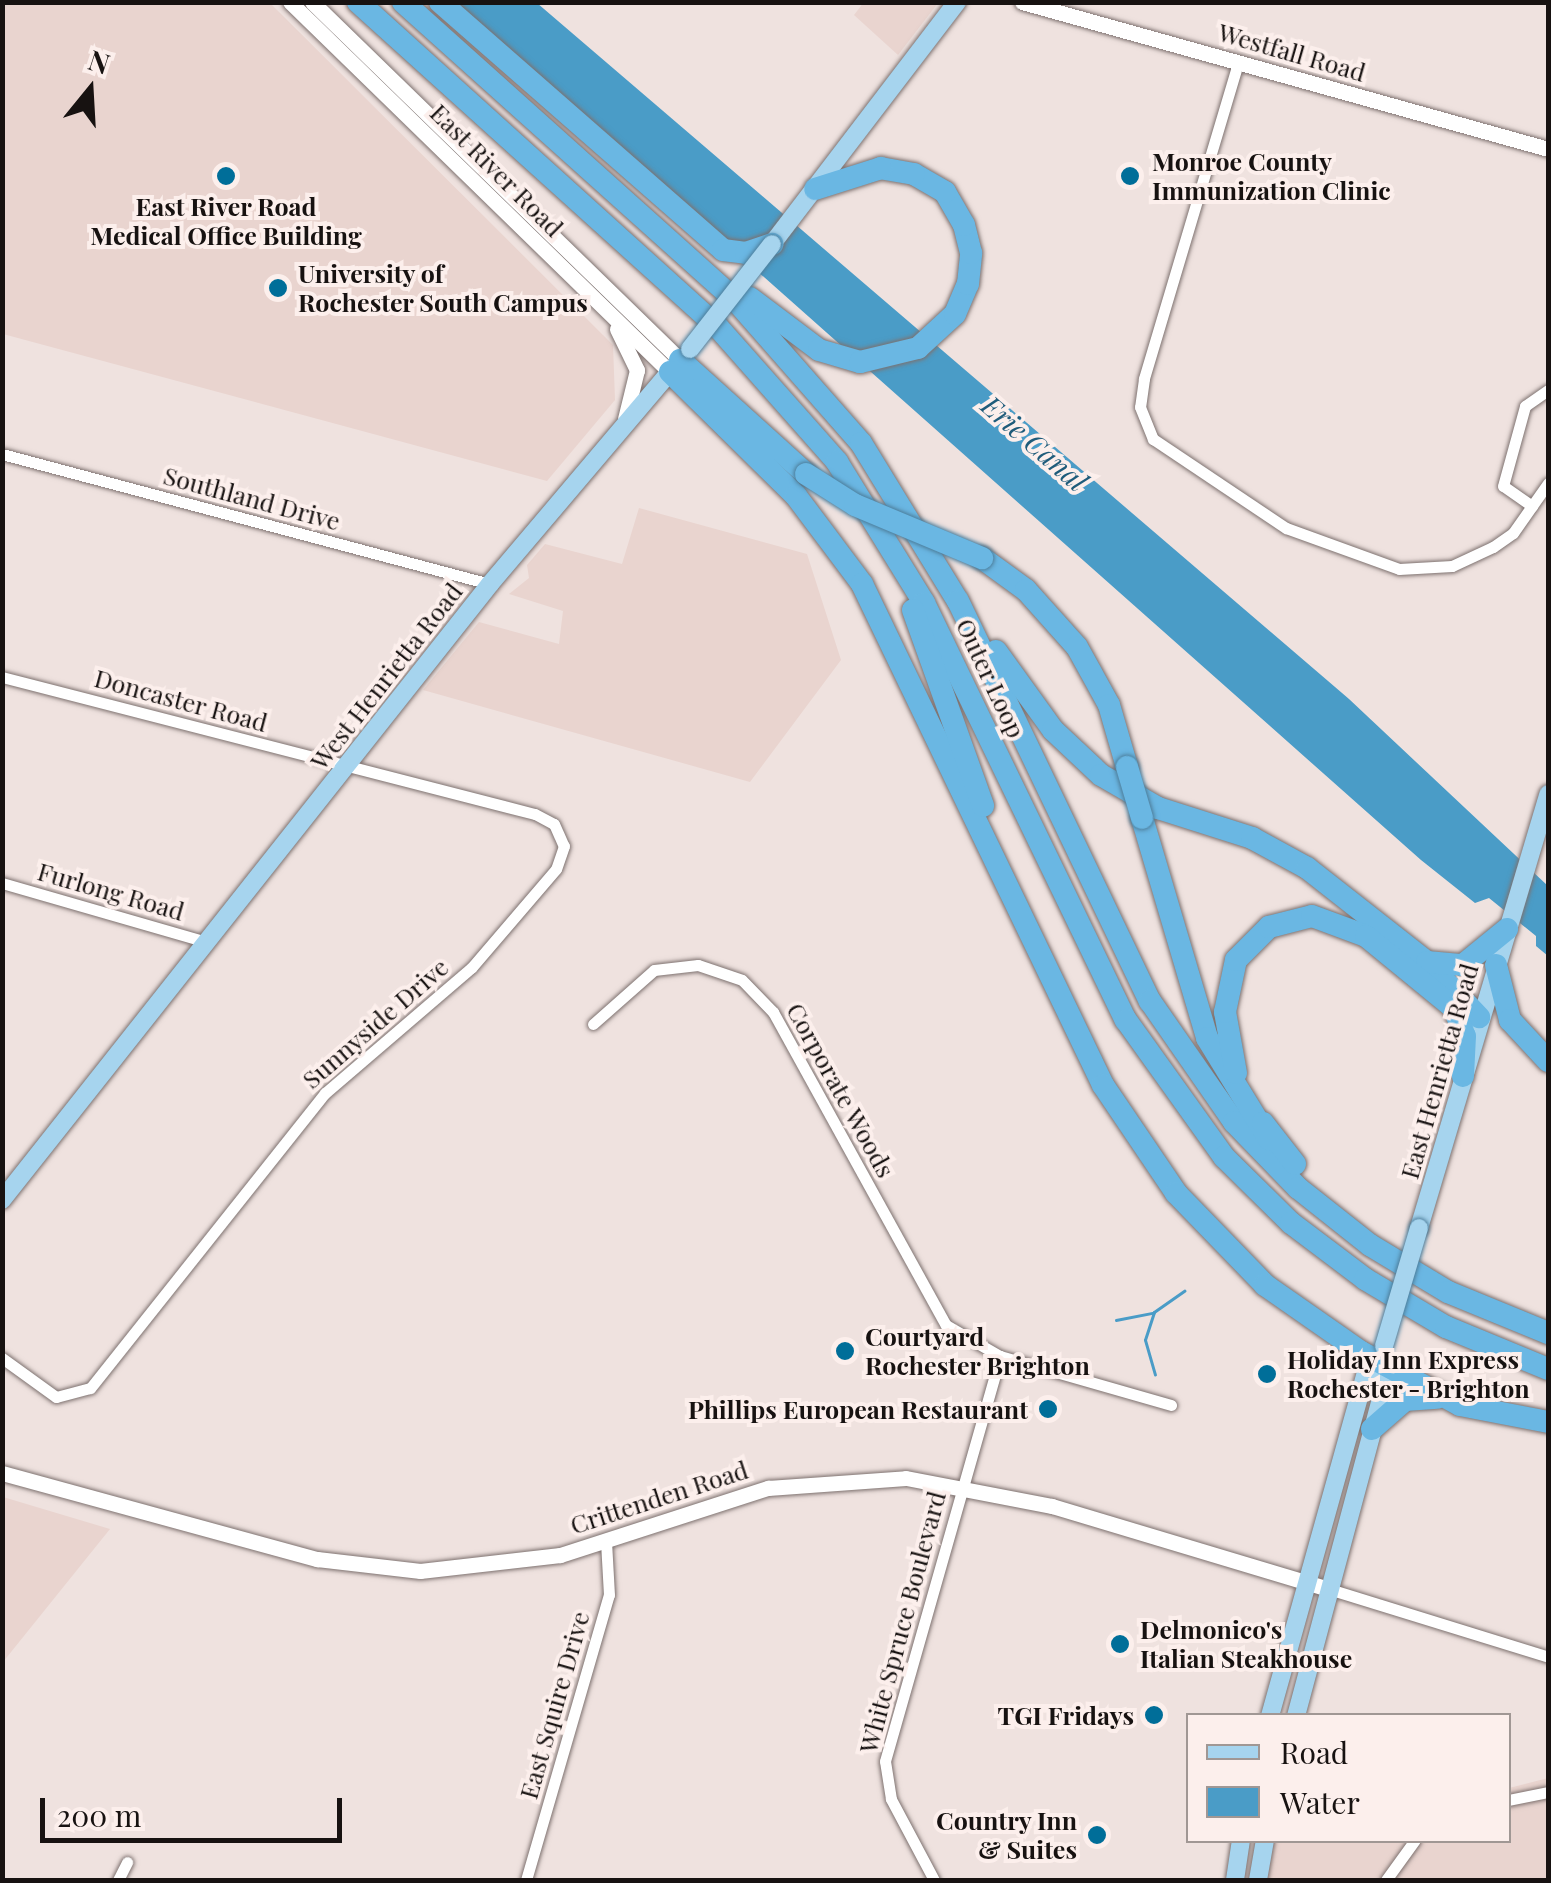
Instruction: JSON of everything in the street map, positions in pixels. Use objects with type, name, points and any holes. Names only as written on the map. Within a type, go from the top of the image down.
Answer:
[{"type":"highway","name":"Outer Loop","points":[[355,2],[728,337],[803,419],[878,523],[941,636],[1108,988],[1188,1114],[1263,1198],[1335,1258],[1446,1326],[1548,1369]]},
{"type":"highway","name":"Outer Loop","points":[[403,2],[790,357],[872,458],[932,552],[1124,953],[1211,1093],[1272,1162],[1340,1223],[1432,1283],[1548,1334]]},
{"type":"highway","points":[[440,2],[723,250],[746,254],[772,244]]},
{"type":"highway","points":[[600,181],[812,346],[853,361],[894,358],[936,336],[962,301],[970,244],[956,208],[938,186],[882,168],[815,189]]},
{"type":"highway","points":[[680,360],[806,474],[847,500],[982,558],[1037,600],[1077,647],[1109,705],[1212,1051],[1253,1120],[1295,1164],[1403,1257],[1516,1321]]},
{"type":"highway","points":[[680,360],[796,496],[852,569],[1112,1102],[1176,1193],[1265,1284],[1460,1405]]},
{"type":"highway","points":[[878,523],[1032,937]]},
{"type":"highway","points":[[932,552],[1028,700],[1080,758],[1158,808],[1285,854],[1427,962],[1479,1017]]},
{"type":"highway","points":[[1295,1164],[1248,1100],[1226,1038],[1232,969],[1247,945],[1277,922],[1312,916],[1339,921],[1403,964],[1460,1018],[1463,1076]]},
{"type":"highway","points":[[1427,962],[1463,965],[1488,959],[1506,929]]},
{"type":"highway","points":[[1488,959],[1510,1020],[1548,1061]]},
{"type":"highway","points":[[1372,1429],[1414,1397],[1548,1422]]},
{"type":"main road","name":"West Henrietta Road","points":[[2,1200],[490,584],[680,360],[957,2]]},
{"type":"main road","points":[[1506,929],[1548,794]]},
{"type":"main road","name":"East Henrietta Road","points":[[1297,1713],[1386,1380],[1382,1355],[1479,1017],[1488,959]]},
{"type":"main road","name":"East Henrietta Road","points":[[1271,1713],[1366,1372],[1382,1355]]},
{"type":"main road","points":[[1235,1880],[1241,1843]]},
{"type":"main road","points":[[1258,1880],[1264,1843]]},
{"type":"street","name":"East River Road","points":[[290,2],[597,302],[680,360]]},
{"type":"street","name":"East River Road","points":[[312,2],[680,360]]},
{"type":"street","name":"Westfall Road","points":[[1022,2],[1548,148]]},
{"type":"street","points":[[1238,63],[1144,379],[1140,407],[1154,440],[1286,528],[1399,569],[1452,566],[1475,557],[1513,533],[1548,484]]},
{"type":"street","points":[[597,302],[636,370],[619,431]]},
{"type":"street","points":[[1532,506],[1503,486],[1525,406],[1548,390]]},
{"type":"street","name":"Southland Drive","points":[[2,454],[490,584]]},
{"type":"street","name":"Doncaster Road","points":[[2,676],[347,767]]},
{"type":"street","name":"Sunnyside Drive","points":[[2,1358],[56,1396],[90,1388],[325,1093],[472,968],[560,861],[562,838],[542,816],[347,767]]},
{"type":"street","name":"Furlong Road","points":[[2,884],[207,942]]},
{"type":"street","name":"Corporate Woods","points":[[593,1024],[644,975],[668,966],[713,967],[754,988],[774,1012],[940,1316],[967,1343],[1000,1356],[1171,1405]]},
{"type":"street","points":[[963,1485],[1000,1356]]},
{"type":"street","name":"Crittenden Road","points":[[2,1474],[368,1568],[488,1568],[606,1541],[712,1503],[796,1483],[881,1477],[963,1485],[1330,1588]]},
{"type":"street","name":"White Spruce Boulevard","points":[[934,1880],[891,1799],[885,1761],[963,1485]]},
{"type":"street","name":"East Squire Drive","points":[[526,1880],[609,1595],[606,1541]]},
{"type":"street","points":[[1330,1588],[1548,1657]]},
{"type":"street","points":[[1511,1799],[1548,1792]]},
{"type":"street","points":[[1386,1880],[1413,1843]]},
{"type":"street","points":[[118,1880],[127,1862]]},
{"type":"shaded area","points":[[864,2],[938,3],[898,55],[854,15]]},
{"type":"shaded area","name":"University of Rochester South Campus","points":[[2,3],[270,3],[613,345],[615,400],[547,481],[3,334]]},
{"type":"shaded area","points":[[639,508],[807,554],[841,660],[750,782],[423,690],[479,622],[559,644],[563,611],[509,594],[529,578],[527,565],[545,544],[622,564]]},
{"type":"shaded area","points":[[2,1497],[110,1529],[3,1662]]},
{"type":"shaded area","points":[[1548,1778],[1548,1880],[1267,1880],[1274,1843],[1511,1843],[1511,1787]]},
{"type":"water","name":"Erie Canal","points":[[455,3],[537,3],[1349,699],[1548,886],[1548,956],[1536,946],[1536,936],[1489,898],[1475,903],[1421,860]]},
{"type":"waterway","points":[[1155,1375],[1145,1340],[1154,1312],[1184,1291]]},
{"type":"waterway","points":[[1116,1320],[1153,1313]]},
{"type":"place","name":"East River Road Medical Office Building","points":[[226,176]]},
{"type":"place","name":"Monroe County Immunization Clinic","points":[[1130,176]]},
{"type":"place","name":"University of Rochester South Campus","points":[[278,288]]},
{"type":"place","name":"Courtyard Rochester Brighton","points":[[845,1351]]},
{"type":"place","name":"Holiday Inn Express Rochester - Brighton","points":[[1267,1374]]},
{"type":"place","name":"Phillips European Restaurant","points":[[1048,1409]]},
{"type":"place","name":"Delmonico's Italian Steakhouse","points":[[1120,1644]]},
{"type":"place","name":"TGI Fridays","points":[[1154,1715]]},
{"type":"place","name":"Country Inn & Suites","points":[[1097,1835]]}]
